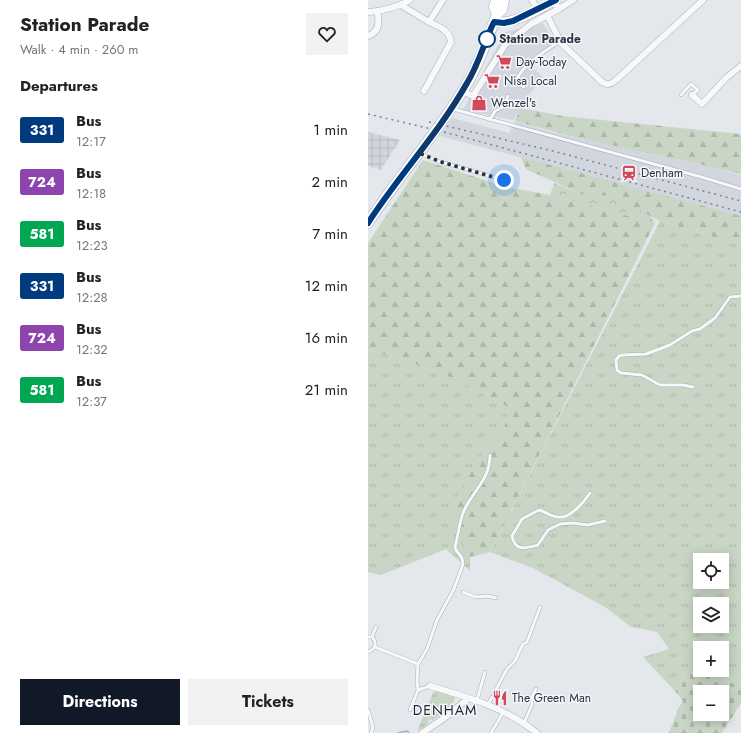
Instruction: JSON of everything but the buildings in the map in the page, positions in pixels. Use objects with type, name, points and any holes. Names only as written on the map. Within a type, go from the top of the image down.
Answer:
[{"type":"main road","points":[[495,18],[494,7],[496,0]]},
{"type":"main road","points":[[368,223],[451,109],[462,91],[478,63],[495,18],[502,10],[504,0]]},
{"type":"street","points":[[368,12],[401,5],[410,0]]},
{"type":"street","points":[[429,22],[443,0]]},
{"type":"street","points":[[532,0],[538,10]]},
{"type":"street","points":[[495,18],[504,23],[513,21],[556,3],[573,0]]},
{"type":"street","points":[[547,15],[560,41],[602,82],[611,84],[703,0]]},
{"type":"street","points":[[462,91],[473,96],[505,45],[531,24],[547,15],[556,3]]},
{"type":"street","points":[[401,5],[429,22],[445,29],[450,37],[451,42],[424,91]]},
{"type":"street","points":[[368,36],[374,32],[378,26],[380,20],[377,11]]},
{"type":"street","points":[[692,95],[702,104],[726,78],[741,66]]},
{"type":"street","points":[[430,686],[488,705],[524,722],[538,733]]},
{"type":"street","points":[[422,733],[470,698]]},
{"type":"lane","points":[[524,87],[516,81],[518,74],[541,54],[560,41]]},
{"type":"lane","points":[[681,95],[691,84],[698,90],[692,95]]},
{"type":"lane","points":[[490,120],[495,111],[503,107],[508,96]]},
{"type":"lane","points":[[451,109],[741,189]]},
{"type":"lane","points":[[419,153],[441,162],[504,180]]},
{"type":"lane","points":[[693,387],[683,385],[660,385],[642,375],[621,373],[618,370],[616,360],[619,356],[646,354],[670,345],[692,331],[700,329],[715,318],[730,297],[741,296]]},
{"type":"lane","points":[[410,710],[418,690],[418,664],[423,658],[437,620],[451,594],[463,564],[462,558],[455,547],[462,518],[464,512],[487,474],[490,465],[490,455]]},
{"type":"lane","points":[[590,493],[580,506],[561,517],[556,517],[539,510],[522,520],[512,536],[515,544],[518,547],[524,548],[538,545],[548,530],[560,524],[572,523],[588,525],[605,521]]},
{"type":"lane","points":[[463,592],[476,597],[488,596],[496,598]]},
{"type":"lane","points":[[494,693],[507,669],[515,661],[523,644],[527,642],[540,607]]},
{"type":"lane","points":[[375,647],[374,639],[370,637],[376,627]]},
{"type":"lane","points":[[375,647],[418,664]]},
{"type":"lane","points":[[368,652],[375,647]]},
{"type":"lane","points":[[476,700],[485,672]]},
{"type":"lane","points":[[418,690],[430,686]]},
{"type":"lane","points":[[524,722],[532,705],[532,696],[536,689]]},
{"type":"lane","points":[[488,705],[492,697]]},
{"type":"lane","points":[[368,710],[373,728],[371,733]]},
{"type":"lane","points":[[491,733],[504,712]]},
{"type":"shaded area","points":[[543,23],[557,46],[530,65],[543,77],[528,96],[513,120],[463,110],[505,32]]},
{"type":"shaded area","points":[[452,118],[509,133],[515,121],[547,131],[707,166],[741,175],[741,216],[440,136]]},
{"type":"shaded area","points":[[368,132],[400,140],[381,170],[368,166]]},
{"type":"green space","points":[[520,108],[562,116],[741,134],[741,174],[571,136],[515,121]]},
{"type":"green space","points":[[521,157],[741,216],[741,245],[660,221],[624,203],[620,197],[581,194],[526,169]]},
{"type":"green space","points":[[423,160],[506,187],[550,195],[655,223],[490,552],[470,557],[453,530],[456,499],[476,462],[503,431],[510,408],[458,380],[393,356],[368,350],[368,243]]},
{"type":"green space","points":[[554,183],[581,194],[620,197],[628,204],[644,212],[655,223],[550,195]]},
{"type":"green space","points":[[660,221],[741,245],[741,687],[718,677],[729,677],[729,641],[693,641],[693,666],[689,664],[675,691],[643,657],[669,649],[657,632],[631,627],[605,607],[533,568],[490,552]]},
{"type":"green space","points":[[368,350],[393,356],[458,380],[510,408],[503,431],[476,462],[453,530],[470,557],[470,571],[446,549],[381,575],[368,572]]},
{"type":"green space","points":[[689,664],[693,666],[693,677],[718,677],[741,687],[741,703],[722,733],[669,733],[678,709],[683,701],[675,691]]},
{"type":"green space","points":[[435,691],[455,697],[455,699],[451,706],[432,721],[430,718],[427,725],[419,730],[418,729]]},
{"type":"waterway","points":[[398,733],[407,731],[409,733]]},
{"type":"railway","points":[[368,114],[444,132],[741,212]]},
{"type":"railway","points":[[429,122],[553,151],[741,201]]},
{"type":"bus line","name":"331","points":[[368,223],[446,116],[467,84],[478,63],[489,31],[494,22],[504,23],[513,21],[556,0]]},
{"type":"place","name":"Station Parade","points":[[487,39]]},
{"type":"place","name":"Day-Today","points":[[504,62]]},
{"type":"place","name":"Nisa Local","points":[[492,81]]},
{"type":"place","name":"Wenzel's","points":[[479,103]]},
{"type":"place","name":"Denham","points":[[629,173]]},
{"type":"place","name":"The Green Man","points":[[500,698]]},
{"type":"district","name":"DENHAM","points":[[445,710]]},
{"type":"route","points":[[487,39],[478,63],[467,84],[419,153],[441,162],[504,180]]}]
